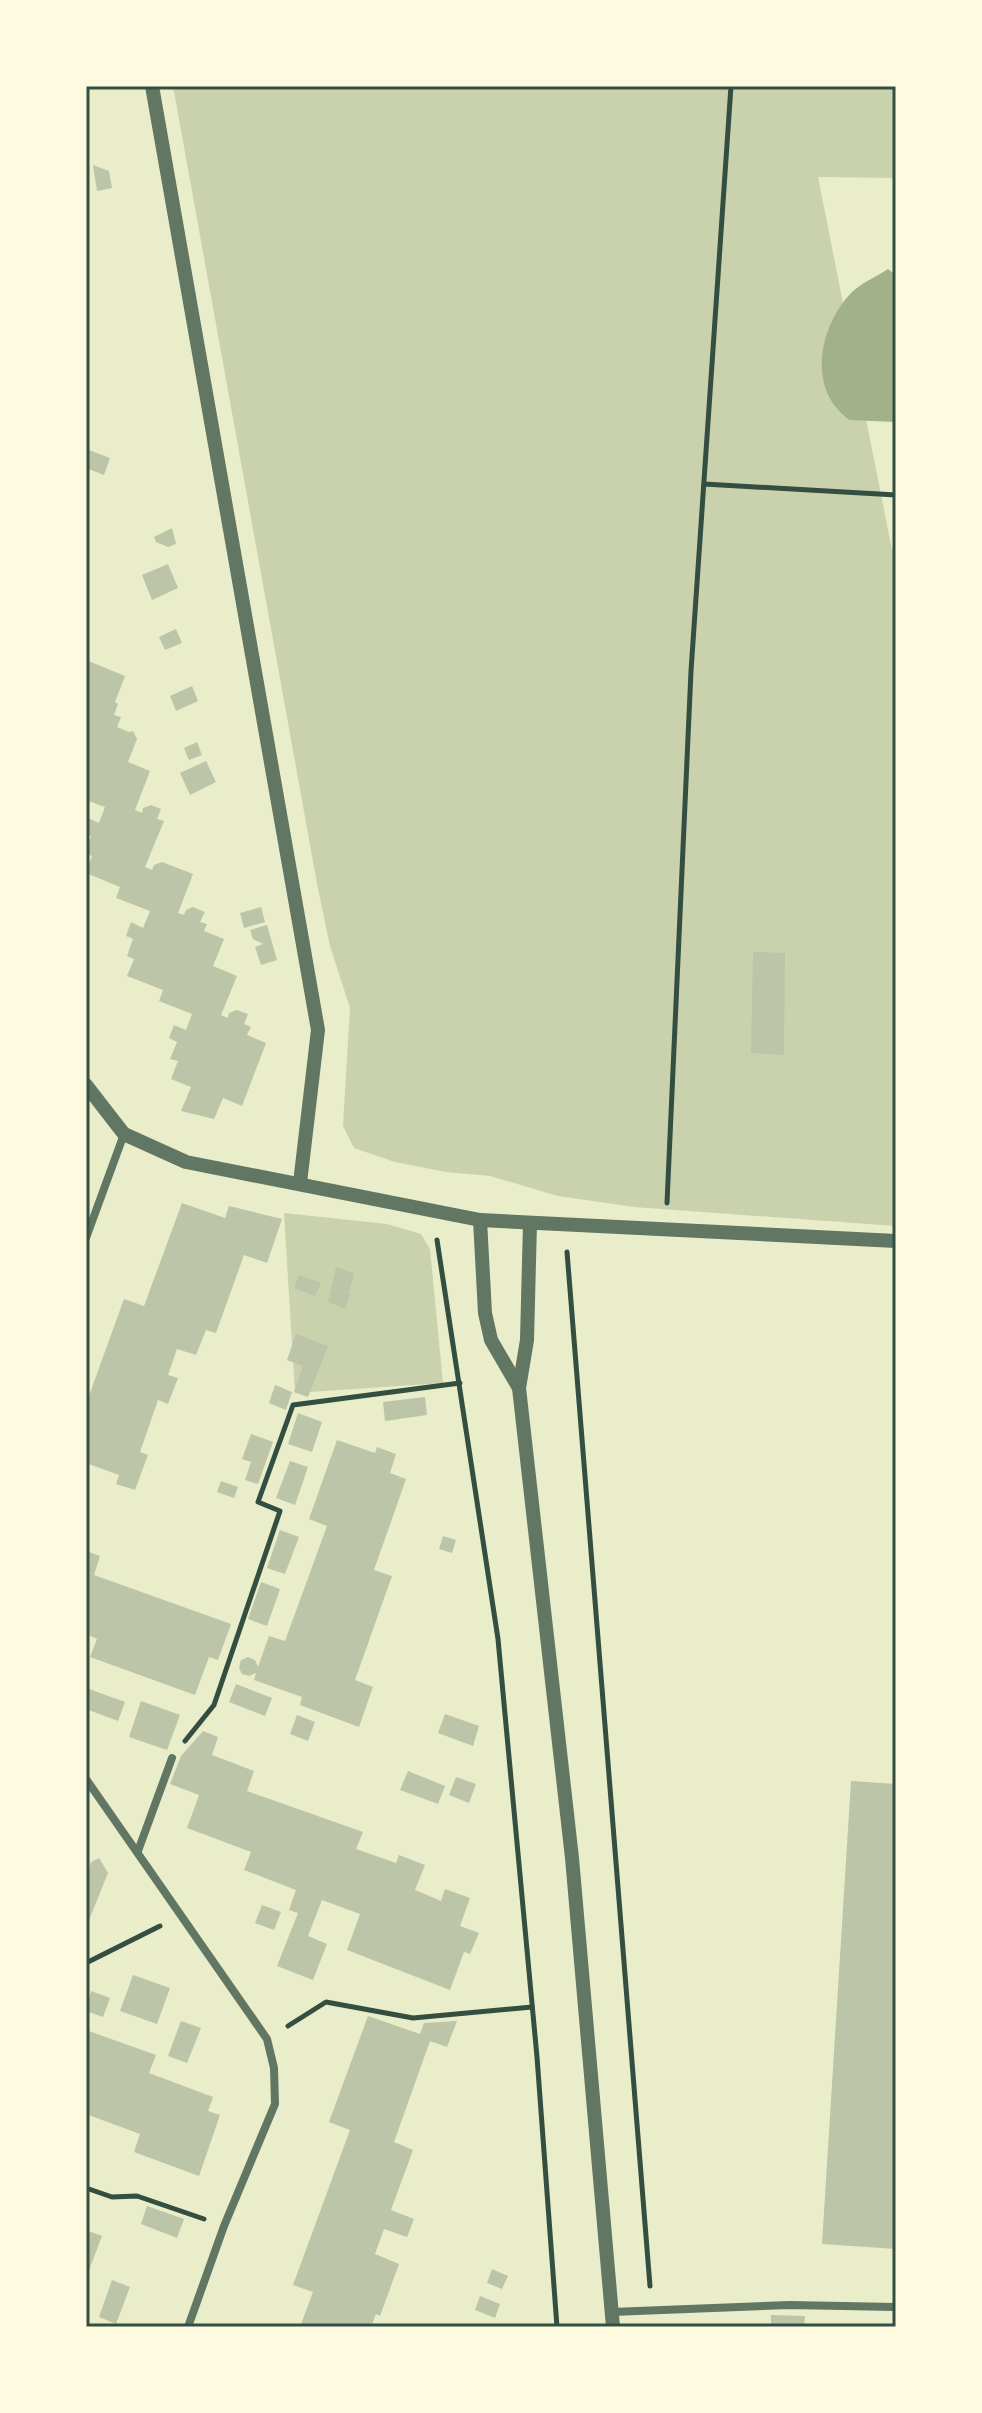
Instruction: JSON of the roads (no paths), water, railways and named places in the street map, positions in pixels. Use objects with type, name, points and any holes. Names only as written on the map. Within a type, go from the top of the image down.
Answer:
[{"type":"street","points":[[152,86],[318,1030],[300,1183]]},
{"type":"street","points":[[86,1085],[124,1134],[186,1162],[432,1212],[480,1220],[896,1241]]},
{"type":"street","points":[[86,1238],[124,1134]]},
{"type":"street","points":[[480,1220],[485,1313],[491,1340],[519,1388]]},
{"type":"street","points":[[530,1223],[527,1340],[519,1388],[572,1858],[613,2320],[652,2311],[789,2305],[896,2307]]},
{"type":"street","points":[[138,1851],[172,1758]]},
{"type":"street","points":[[86,1779],[267,2039],[274,2068],[275,2104],[224,2226],[188,2327]]}]
